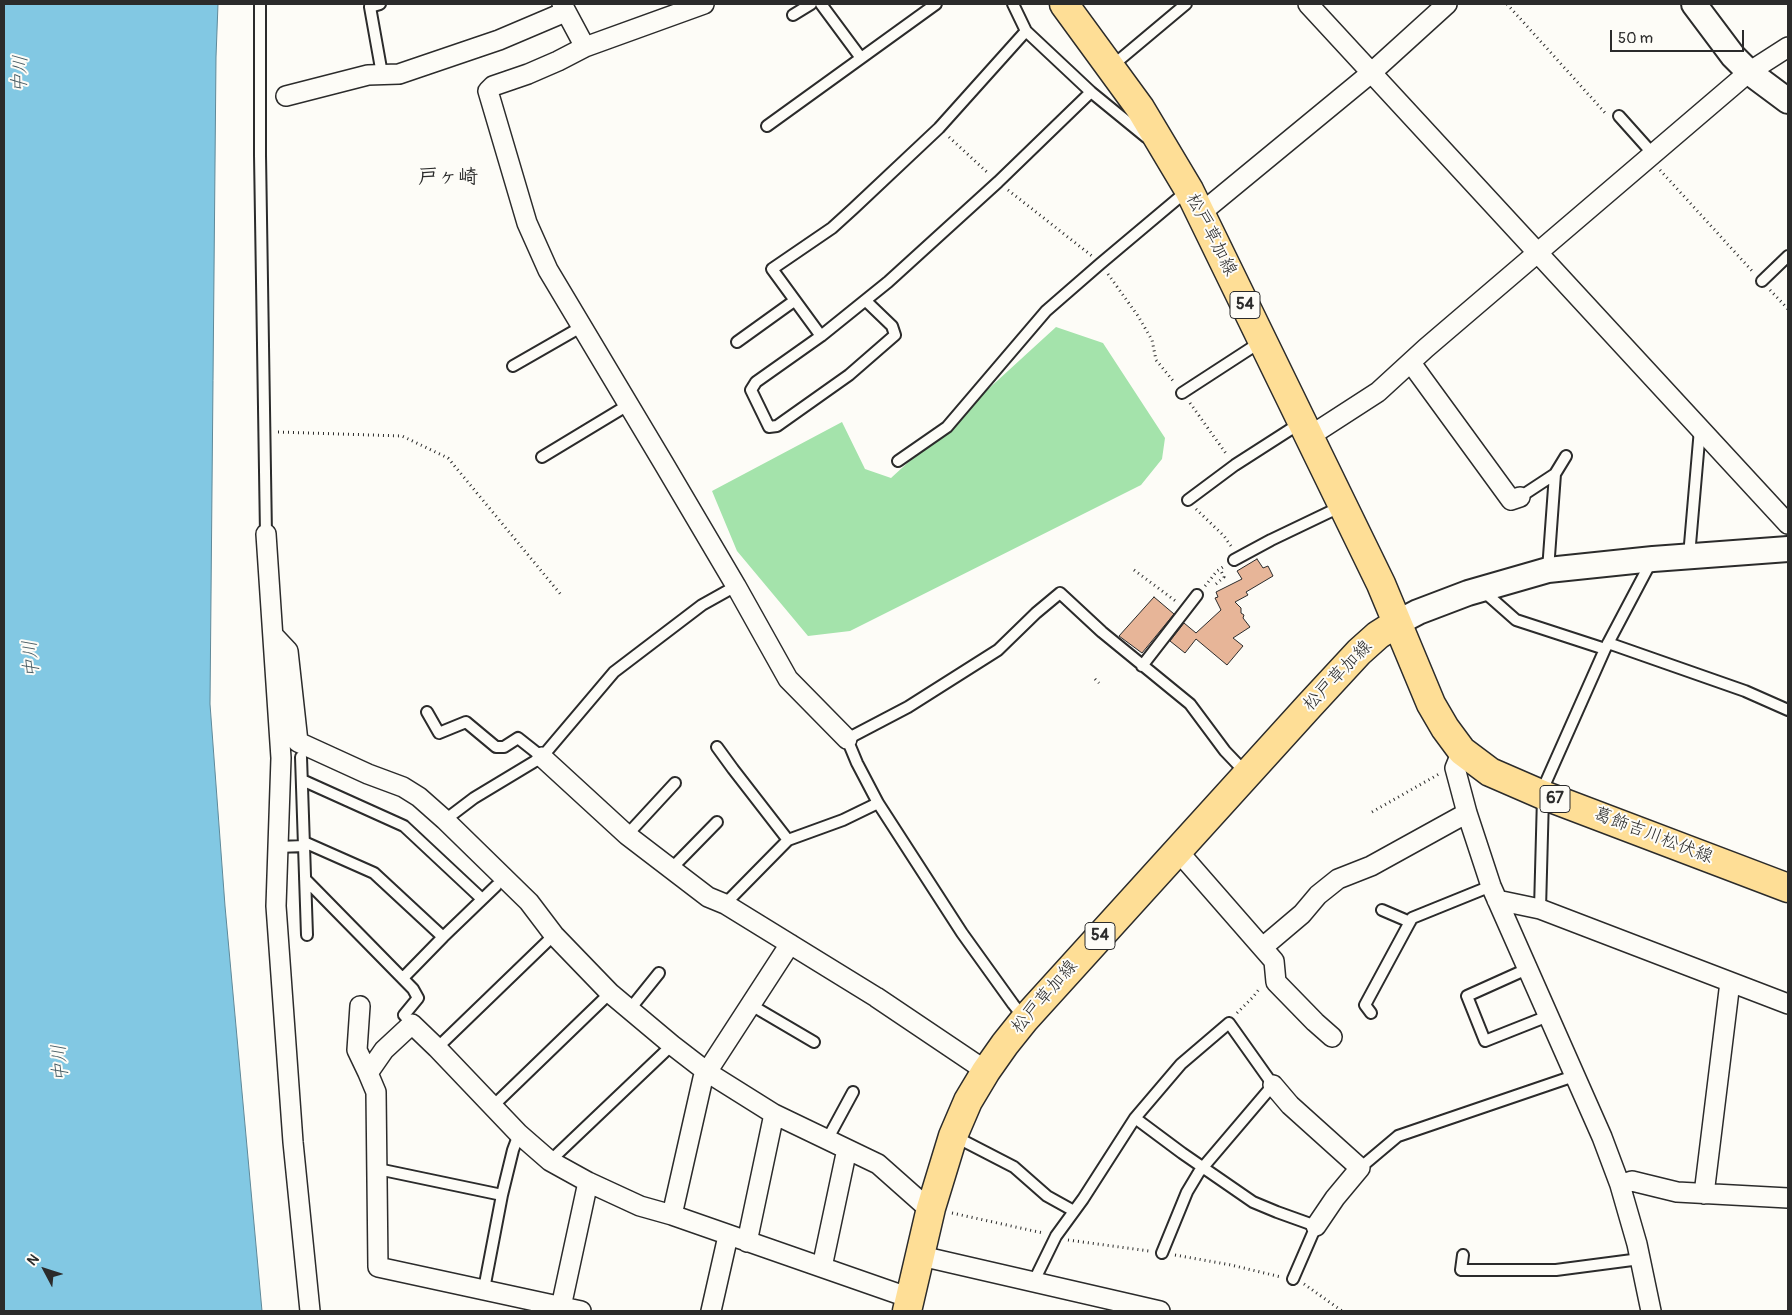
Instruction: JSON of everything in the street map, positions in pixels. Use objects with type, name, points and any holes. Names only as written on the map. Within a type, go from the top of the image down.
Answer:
[{"type":"main road","name":"松戸草加線","points":[[908,1305],[942,1166],[968,1100],[986,1071],[1025,1019],[1246,774],[1359,652],[1378,635],[1397,623],[1381,584],[1195,202],[1140,108],[1064,4]]},
{"type":"main road","name":"葛飾吉川松伏線","points":[[1397,623],[1431,704],[1460,757],[1542,794],[1787,883]]},
{"type":"street","points":[[704,4],[585,47],[536,71],[492,86],[488,91],[527,223],[545,264],[736,586],[788,679],[847,739]]},
{"type":"street","points":[[1195,202],[1371,74],[1447,4]]},
{"type":"street","points":[[1694,4],[1733,56],[1749,72],[1788,101]]},
{"type":"street","points":[[1314,6],[1371,74],[1788,524]]},
{"type":"street","points":[[286,96],[368,75],[399,74],[499,40],[565,7],[585,47]]},
{"type":"street","points":[[1306,429],[1378,392],[1749,72],[1788,47]]},
{"type":"street","points":[[1411,363],[1511,500],[1520,497]]},
{"type":"street","points":[[266,534],[281,758],[276,906],[282,1003],[310,1311]]},
{"type":"street","points":[[1397,623],[1418,612],[1480,589],[1548,570],[1653,559],[1788,550]]},
{"type":"street","points":[[273,635],[288,651],[298,742],[368,774],[403,787],[420,797],[529,902],[554,935],[610,993],[672,1045],[707,1072],[774,1114],[878,1164],[931,1210]]},
{"type":"street","points":[[542,757],[627,835],[708,897],[726,904],[876,997],[986,1071]]},
{"type":"street","points":[[1460,757],[1455,768],[1467,813],[1494,893],[1602,1137],[1620,1185],[1640,1259],[1651,1311]]},
{"type":"street","points":[[1263,947],[1302,914],[1318,895],[1338,879],[1371,866],[1467,813]]},
{"type":"street","points":[[1177,850],[1274,961],[1276,982],[1332,1037]]},
{"type":"street","points":[[1494,893],[1788,1004]]},
{"type":"street","points":[[672,1216],[703,1078],[790,944]]},
{"type":"street","points":[[1704,1194],[1730,982]]},
{"type":"street","points":[[360,1006],[357,1050],[376,1092],[378,1267],[582,1311]]},
{"type":"street","points":[[368,1073],[384,1050],[412,1024],[519,1134],[550,1162],[640,1206],[822,1267],[908,1305]]},
{"type":"street","points":[[1273,1085],[1290,1105],[1360,1168],[1335,1198],[1316,1226]]},
{"type":"street","points":[[747,1242],[774,1114]]},
{"type":"street","points":[[822,1267],[847,1149]]},
{"type":"street","points":[[561,1307],[588,1182]]},
{"type":"street","points":[[1620,1185],[1632,1182],[1677,1192],[1788,1198]]},
{"type":"street","points":[[711,1311],[728,1236]]},
{"type":"street","points":[[921,1256],[1033,1283],[1115,1306],[1160,1311]]},
{"type":"lane","points":[[260,4],[260,155],[266,534]]},
{"type":"lane","points":[[380,4],[370,7],[382,74]]},
{"type":"lane","points":[[793,15],[811,4]]},
{"type":"lane","points":[[821,4],[861,58]]},
{"type":"lane","points":[[767,126],[936,4]]},
{"type":"lane","points":[[1013,4],[1026,31],[1090,92],[1141,133],[1164,148]]},
{"type":"lane","points":[[1111,67],[1186,4]]},
{"type":"lane","points":[[821,336],[772,269],[832,228],[939,128],[1026,31]]},
{"type":"lane","points":[[866,301],[892,326],[895,335],[849,375],[776,426],[769,427],[752,390],[756,382],[821,336],[888,282],[998,182],[1090,92]]},
{"type":"lane","points":[[1619,116],[1653,154]]},
{"type":"lane","points":[[898,461],[947,427],[1046,312],[1100,264],[1195,202]]},
{"type":"lane","points":[[1762,281],[1788,256]]},
{"type":"lane","points":[[737,342],[794,301]]},
{"type":"lane","points":[[513,366],[581,327]]},
{"type":"lane","points":[[1182,393],[1263,340]]},
{"type":"lane","points":[[542,457],[628,405]]},
{"type":"lane","points":[[1690,557],[1700,428]]},
{"type":"lane","points":[[1188,500],[1235,465],[1306,429]]},
{"type":"lane","points":[[1548,570],[1556,474],[1566,456]]},
{"type":"lane","points":[[1520,497],[1556,474]]},
{"type":"lane","points":[[1236,558],[1343,506]]},
{"type":"lane","points":[[1540,909],[1542,794],[1606,646],[1653,559]]},
{"type":"lane","points":[[445,820],[474,798],[542,757],[614,672],[702,605],[736,586]]},
{"type":"lane","points":[[1480,589],[1516,620],[1606,646],[1745,691],[1788,710]]},
{"type":"lane","points":[[1025,1019],[962,933],[878,802],[857,763],[847,739],[908,707],[998,650],[1036,613],[1060,593],[1102,632],[1190,704],[1225,751],[1246,774]]},
{"type":"lane","points":[[1142,666],[1197,595]]},
{"type":"lane","points":[[427,712],[440,733],[466,722],[496,746],[504,747],[518,738],[542,757]]},
{"type":"lane","points":[[717,747],[788,840]]},
{"type":"lane","points":[[301,757],[307,935]]},
{"type":"lane","points":[[302,780],[404,826],[482,899]]},
{"type":"lane","points":[[627,835],[675,783]]},
{"type":"lane","points":[[726,904],[788,840],[843,820],[878,802]]},
{"type":"lane","points":[[671,869],[717,822]]},
{"type":"lane","points":[[278,847],[304,844],[374,873],[443,937]]},
{"type":"lane","points":[[305,879],[413,989],[418,998],[404,1015],[412,1024]]},
{"type":"lane","points":[[403,978],[496,886]]},
{"type":"lane","points":[[1371,1013],[1365,1004],[1412,918],[1494,893]]},
{"type":"lane","points":[[1382,910],[1410,922]]},
{"type":"lane","points":[[437,1048],[554,935]]},
{"type":"lane","points":[[1528,969],[1467,996],[1485,1041],[1548,1016]]},
{"type":"lane","points":[[630,1009],[659,973]]},
{"type":"lane","points":[[493,1106],[610,993]]},
{"type":"lane","points":[[752,1005],[814,1042]]},
{"type":"lane","points":[[1033,1283],[1056,1236],[1135,1118],[1181,1064],[1228,1023],[1273,1085],[1203,1167],[1187,1192],[1162,1253]]},
{"type":"lane","points":[[550,1162],[672,1045]]},
{"type":"lane","points":[[1360,1168],[1398,1136],[1574,1076]]},
{"type":"lane","points":[[827,1140],[853,1092]]},
{"type":"lane","points":[[1135,1118],[1253,1202],[1316,1226],[1293,1279]]},
{"type":"lane","points":[[484,1289],[502,1195],[519,1134]]},
{"type":"lane","points":[[953,1136],[1014,1167],[1047,1196],[1074,1211]]},
{"type":"lane","points":[[378,1169],[502,1195]]},
{"type":"lane","points":[[1463,1255],[1461,1270],[1556,1270],[1640,1259]]},
{"type":"path","points":[[939,128],[998,182],[1100,264],[1138,316],[1152,340],[1156,360],[1235,465]]},
{"type":"path","points":[[265,432],[402,436],[448,458],[562,596]]},
{"type":"path","points":[[1188,500],[1224,536],[1236,558],[1220,569],[1197,595]]},
{"type":"path","points":[[1216,584],[1224,577],[1220,569]]},
{"type":"path","points":[[1134,570],[1186,609]]},
{"type":"path","points":[[1095,679],[1099,683]]},
{"type":"path","points":[[1372,812],[1460,757]]},
{"type":"path","points":[[1228,1023],[1275,972]]},
{"type":"path","points":[[931,1210],[1064,1239],[1231,1265],[1293,1279],[1300,1281],[1342,1311]]},
{"type":"green space","points":[[1056,327],[1103,343],[1165,438],[1162,459],[1141,485],[850,631],[808,636],[737,551],[712,491],[842,422],[865,469],[891,478]]},
{"type":"water","name":"中川","points":[[4,4],[218,4],[210,704],[225,906],[262,1311],[4,1311]]},
{"type":"building","points":[[1257,559],[1263,568],[1268,566],[1273,576],[1246,592],[1248,595],[1235,602],[1241,608],[1241,613],[1244,615],[1243,618],[1250,627],[1233,638],[1243,646],[1227,665],[1196,639],[1185,653],[1170,641],[1184,623],[1196,633],[1221,610],[1215,598],[1218,597],[1216,592],[1242,579],[1237,571]]},
{"type":"building","points":[[1154,597],[1174,614],[1142,653],[1119,636]]},
{"type":"district","name":"戸ヶ崎","points":[[448,178]]}]
